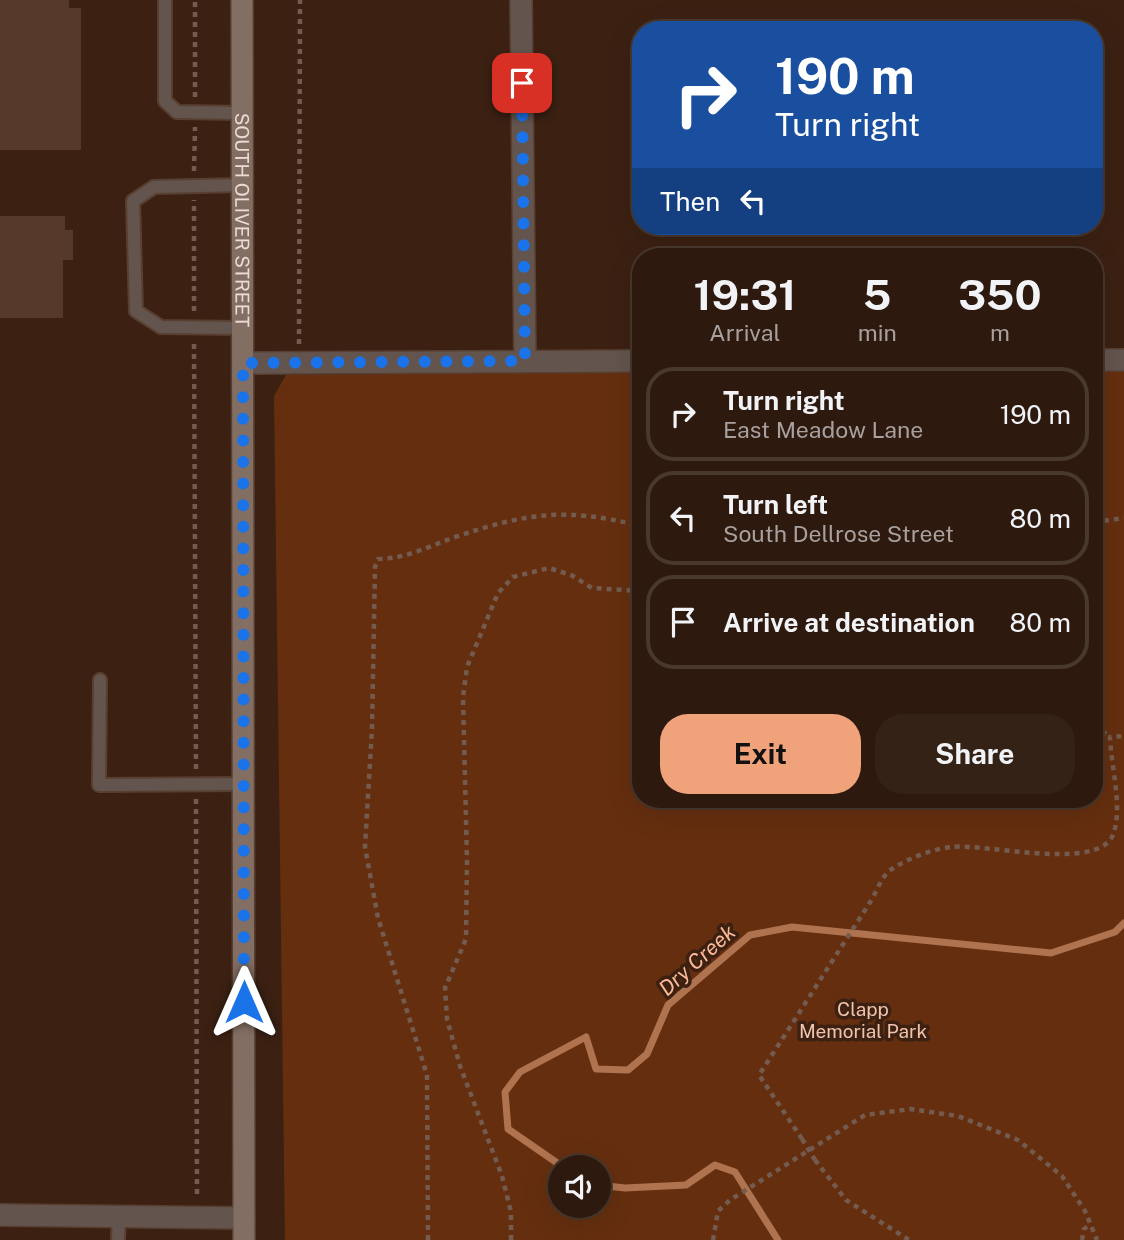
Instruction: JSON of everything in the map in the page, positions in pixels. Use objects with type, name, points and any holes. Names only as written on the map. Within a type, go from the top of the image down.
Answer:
[{"type":"main road","name":"SOUTH OLIVER STREET","points":[[242,0],[244,1240]]},
{"type":"street","points":[[521,0],[525,361]]},
{"type":"street","points":[[1103,360],[1124,360]]},
{"type":"street","points":[[243,363],[632,361]]},
{"type":"street","points":[[0,1215],[244,1219]]},
{"type":"lane","points":[[165,0],[164,101],[177,112],[243,113]]},
{"type":"lane","points":[[243,186],[154,187],[133,201],[136,311],[161,327],[243,328]]},
{"type":"lane","points":[[100,680],[99,785],[245,784]]},
{"type":"lane","points":[[118,1240],[119,1217]]},
{"type":"path","points":[[195,0],[197,1218]]},
{"type":"path","points":[[299,345],[300,0]]},
{"type":"path","points":[[428,1240],[427,1075],[378,918],[365,847],[372,729],[374,567],[378,559],[417,551],[511,518],[561,512],[632,525]]},
{"type":"path","points":[[1103,521],[1124,518]]},
{"type":"path","points":[[511,1240],[511,1212],[502,1176],[460,1066],[447,1019],[445,988],[466,939],[463,697],[467,667],[498,593],[513,577],[549,568],[571,575],[592,588],[632,590]]},
{"type":"path","points":[[1103,732],[1110,737],[1124,736]]},
{"type":"path","points":[[909,1240],[846,1200],[759,1075],[888,870],[927,853],[953,847],[1075,854],[1099,849],[1111,839],[1118,801],[1111,764],[1110,737]]},
{"type":"path","points":[[713,1240],[718,1210],[754,1184],[865,1115],[911,1109],[958,1116],[1018,1140],[1062,1176],[1091,1224],[1097,1240]]},
{"type":"path","points":[[1082,1240],[1084,1229],[1091,1224]]},
{"type":"green space","name":"Clapp Memorial Park","points":[[1124,368],[1124,1240],[285,1240],[274,396],[286,375],[632,372],[632,808],[1103,808],[1103,369]]},
{"type":"building","points":[[0,0],[69,0],[69,8],[81,8],[81,150],[0,150]]},
{"type":"building","points":[[0,216],[65,216],[65,230],[73,230],[73,260],[63,260],[63,318],[0,318]]},
{"type":"waterway","name":"Dry Creek","points":[[548,1157],[508,1129],[505,1092],[520,1072],[586,1037],[596,1069],[628,1070],[647,1054],[668,1005],[750,935],[792,927],[1051,953],[1115,932],[1124,923]]},
{"type":"waterway","name":"Dry Creek","points":[[611,1186],[686,1185],[715,1165],[735,1172],[778,1240]]},
{"type":"route","points":[[244,1002],[243,363],[525,361],[522,83]]}]
